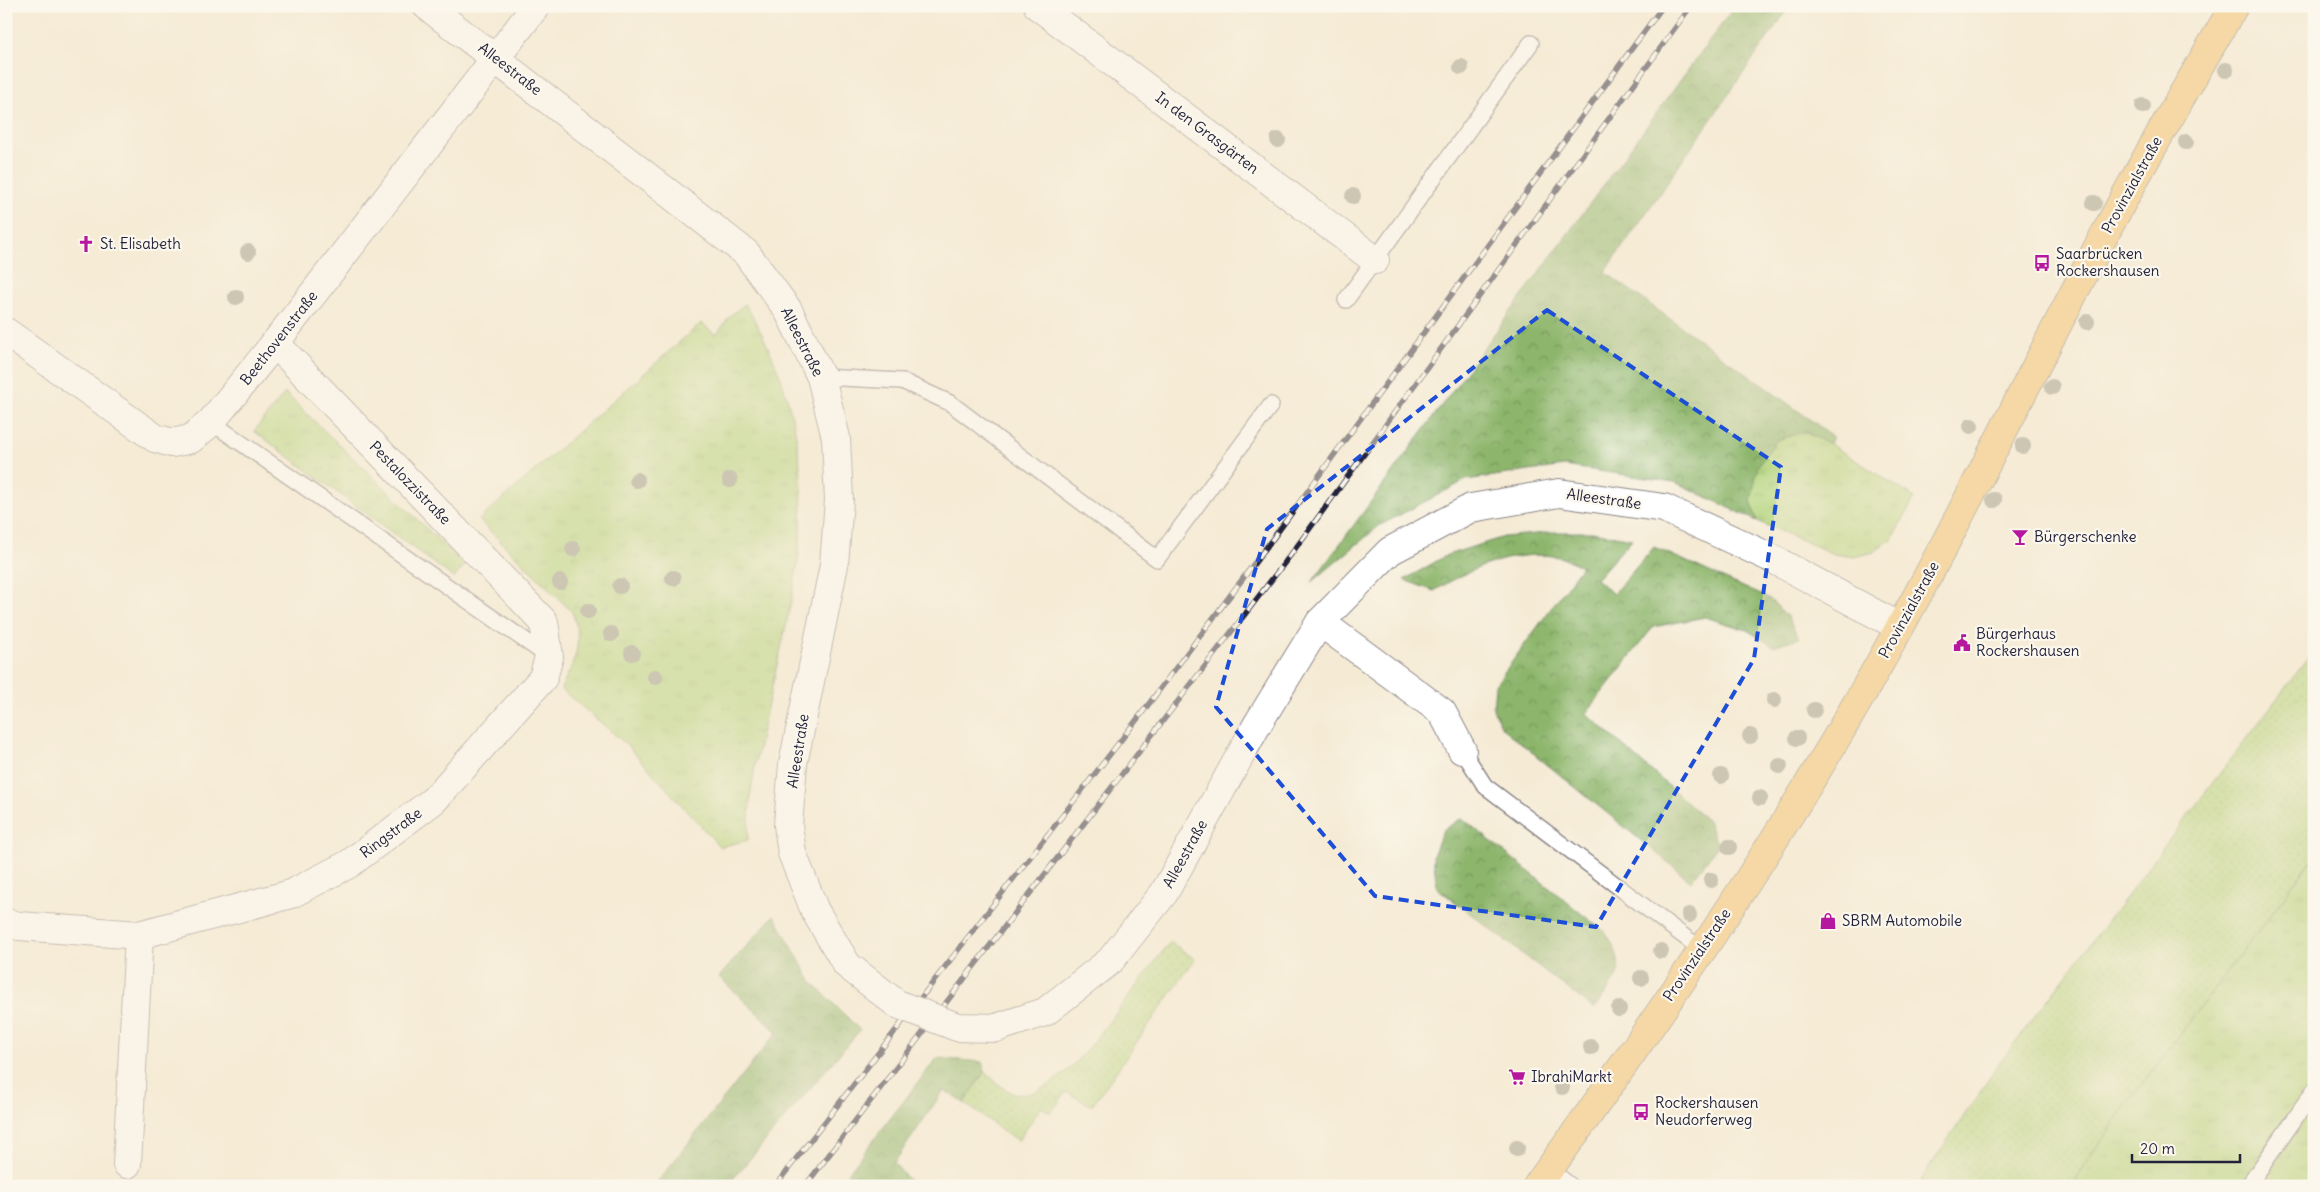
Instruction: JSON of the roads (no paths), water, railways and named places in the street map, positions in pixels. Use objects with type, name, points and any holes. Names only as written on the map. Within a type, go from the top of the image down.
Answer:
[{"type":"main road","name":"Provinzialstraße","points":[[1543,1178],[1702,950],[1775,838],[1900,627],[1988,463],[2122,203],[2234,6]]},
{"type":"street","name":"Alleestraße","points":[[427,6],[746,252],[788,310],[821,377],[836,438],[839,500],[834,564],[793,764],[788,825],[792,853],[815,911],[847,965],[897,1004],[957,1027],[996,1028],[1045,1012],[1110,961],[1164,893],[1257,725],[1320,622],[1390,550],[1471,508],[1559,493],[1664,508],[1776,561],[1900,627]]},
{"type":"street","name":"Beethovenstraße","points":[[6,332],[155,438],[172,443],[191,439],[211,422],[275,343],[536,6]]},
{"type":"street","name":"In den Grasgärten","points":[[1038,6],[1375,260]]},
{"type":"street","name":"Pestalozzistraße","points":[[275,343],[544,622]]},
{"type":"street","name":"Ringstraße","points":[[6,923],[19,926],[139,935],[291,894],[348,864],[434,800],[543,678],[549,658],[544,622]]},
{"type":"street","points":[[1320,622],[1442,712],[1462,750]]},
{"type":"street","points":[[127,1164],[139,935]]},
{"type":"lane","points":[[1346,300],[1531,43]]},
{"type":"lane","points":[[821,377],[902,381],[950,403],[1157,560],[1271,405]]},
{"type":"lane","points":[[211,422],[549,658]]},
{"type":"lane","points":[[1462,750],[1485,786],[1702,950]]},
{"type":"lane","points":[[2248,1186],[2314,1091]]},
{"type":"lane","points":[[1543,1178],[1571,1186]]},
{"type":"railway","points":[[775,1186],[1142,713],[1274,537],[1663,6]]},
{"type":"railway","points":[[805,1186],[1292,553],[1691,6]]},
{"type":"place","name":"St. Elisabeth","points":[[86,244]]},
{"type":"place","name":"Saarbrücken Rockershausen","points":[[2042,263]]},
{"type":"place","name":"Bürgerschenke","points":[[2020,537]]},
{"type":"place","name":"Bürgerhaus Rockershausen","points":[[1962,643]]},
{"type":"place","name":"SBRM Automobile","points":[[1828,921]]},
{"type":"place","name":"IbrahiMarkt","points":[[1517,1077]]},
{"type":"place","name":"Rockershausen Neudorferweg","points":[[1641,1112]]}]
